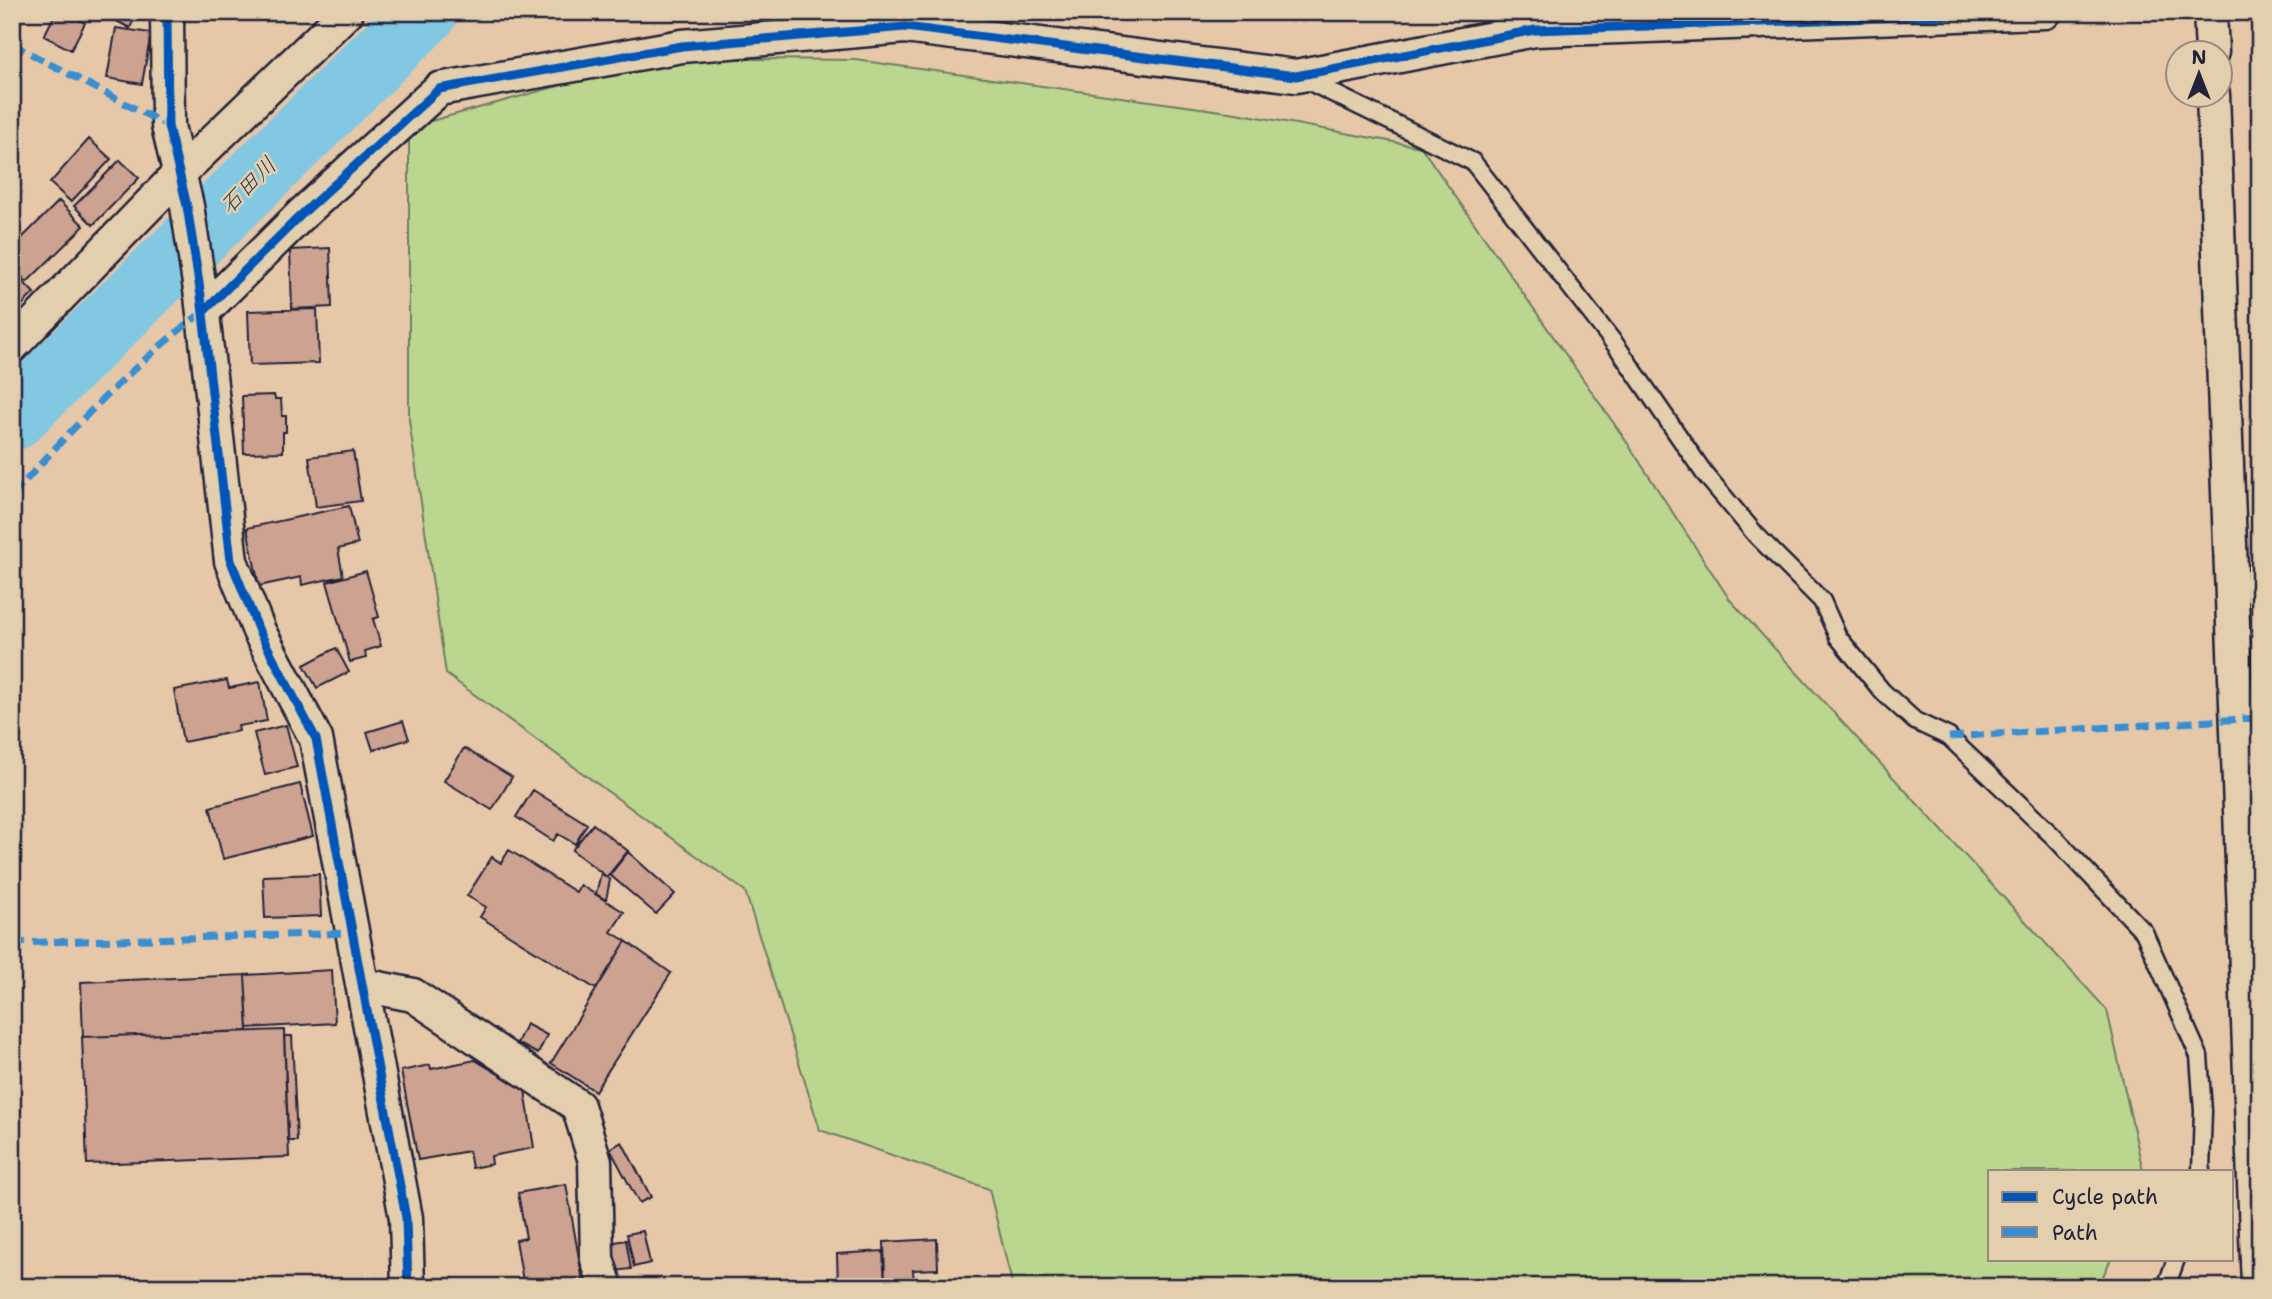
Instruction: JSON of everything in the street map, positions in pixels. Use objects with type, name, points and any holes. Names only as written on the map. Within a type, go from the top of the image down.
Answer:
[{"type":"street","points":[[167,12],[168,127],[187,206],[202,304],[231,561],[259,631],[316,739],[406,1218],[408,1287]]},
{"type":"street","points":[[12,346],[179,174],[347,12]]},
{"type":"street","points":[[202,304],[439,89],[682,46],[904,20],[1296,76],[1535,30],[2045,12]]},
{"type":"street","points":[[2210,12],[2211,38]]},
{"type":"street","points":[[2214,108],[2258,1287]]},
{"type":"street","points":[[363,985],[413,995],[579,1106],[594,1161],[597,1259],[606,1287]]},
{"type":"lane","points":[[1296,76],[1473,162],[1618,348],[1704,473],[1756,535],[1822,601],[1838,637],[1882,691],[1915,722],[1949,737],[2055,838],[2144,932],[2199,1056],[2203,1111],[2201,1170]]},
{"type":"lane","points":[[2166,1287],[2176,1260]]},
{"type":"green space","points":[[661,58],[856,60],[1236,113],[1421,147],[1624,438],[1730,600],[2107,1010],[2143,1170],[1988,1170],[1988,1260],[2111,1260],[2098,1287],[1013,1287],[989,1189],[820,1130],[745,891],[446,674],[409,420],[409,127]]},
{"type":"building","points":[[56,12],[64,12],[85,23],[71,50],[44,36]]},
{"type":"building","points":[[99,12],[137,12],[130,28]]},
{"type":"building","points":[[116,28],[151,33],[142,84],[107,78]]},
{"type":"building","points":[[89,139],[111,159],[71,202],[50,183]]},
{"type":"building","points":[[120,160],[139,178],[93,225],[74,206]]},
{"type":"building","points":[[59,201],[84,226],[27,282],[12,267],[12,248]]},
{"type":"building","points":[[330,248],[332,307],[292,309],[290,250]]},
{"type":"building","points":[[12,270],[34,293],[12,315]]},
{"type":"building","points":[[317,309],[319,363],[250,365],[248,311]]},
{"type":"building","points":[[274,395],[275,399],[281,399],[282,416],[286,416],[283,452],[244,453],[242,396]]},
{"type":"building","points":[[353,451],[361,501],[316,507],[309,457]]},
{"type":"building","points":[[349,506],[358,544],[338,549],[343,576],[302,585],[301,577],[259,586],[247,528]]},
{"type":"building","points":[[366,571],[379,617],[373,619],[381,646],[365,651],[366,658],[350,662],[327,582]]},
{"type":"building","points":[[336,648],[349,672],[317,688],[304,665]]},
{"type":"building","points":[[227,680],[229,688],[260,682],[267,721],[238,726],[239,731],[183,742],[174,690]]},
{"type":"building","points":[[403,721],[409,739],[373,750],[367,732]]},
{"type":"building","points":[[286,725],[297,767],[265,775],[254,733]]},
{"type":"building","points":[[464,748],[512,777],[492,810],[444,781]]},
{"type":"building","points":[[300,784],[313,836],[223,859],[210,807]]},
{"type":"building","points":[[533,790],[587,824],[575,844],[558,834],[553,841],[516,817]]},
{"type":"building","points":[[593,824],[628,851],[607,877],[572,850]]},
{"type":"building","points":[[509,850],[576,892],[580,885],[624,912],[611,932],[626,941],[596,989],[480,917],[486,907],[467,896],[492,857],[501,863]]},
{"type":"building","points":[[628,852],[675,894],[656,914],[610,875]]},
{"type":"building","points":[[601,873],[610,880],[606,900],[596,894]]},
{"type":"building","points":[[319,874],[321,916],[265,918],[263,876]]},
{"type":"building","points":[[626,941],[671,973],[595,1091],[551,1063]]},
{"type":"building","points":[[332,970],[335,1023],[248,1028],[245,975]]},
{"type":"building","points":[[245,975],[248,1031],[83,1037],[81,982]]},
{"type":"building","points":[[526,1024],[547,1035],[538,1054],[517,1043]]},
{"type":"building","points":[[284,1030],[289,1157],[87,1164],[82,1037]]},
{"type":"building","points":[[284,1036],[292,1036],[297,1141],[288,1141]]},
{"type":"building","points":[[475,1060],[525,1090],[534,1148],[491,1156],[492,1164],[472,1168],[469,1151],[418,1160],[401,1071],[430,1065],[431,1069]]},
{"type":"building","points":[[622,1142],[651,1197],[639,1203],[610,1149]]},
{"type":"building","points":[[566,1184],[584,1287],[524,1287],[516,1240],[526,1238],[518,1193]]},
{"type":"building","points":[[643,1231],[650,1263],[634,1267],[627,1234]]},
{"type":"building","points":[[937,1239],[938,1269],[913,1270],[914,1283],[885,1284],[884,1242]]},
{"type":"building","points":[[626,1240],[631,1269],[615,1271],[610,1243]]},
{"type":"building","points":[[883,1251],[885,1284],[838,1286],[837,1254]]},
{"type":"building","points":[[760,1281],[760,1287],[736,1287],[735,1283]]},
{"type":"waterway","name":"石田川","points":[[12,418],[425,12]]},
{"type":"marked path","points":[[12,44],[168,126]]},
{"type":"marked path","points":[[12,496],[103,399],[203,312]]},
{"type":"marked path","points":[[1949,737],[2260,718]]},
{"type":"marked path","points":[[12,943],[353,933]]},
{"type":"cycle path","points":[[167,12],[168,126],[187,206],[201,296],[231,561],[259,631],[316,739],[406,1218],[408,1287]]},
{"type":"cycle path","points":[[203,312],[301,215],[439,89],[682,46],[905,27],[1296,76],[1535,30],[2045,12]]}]
